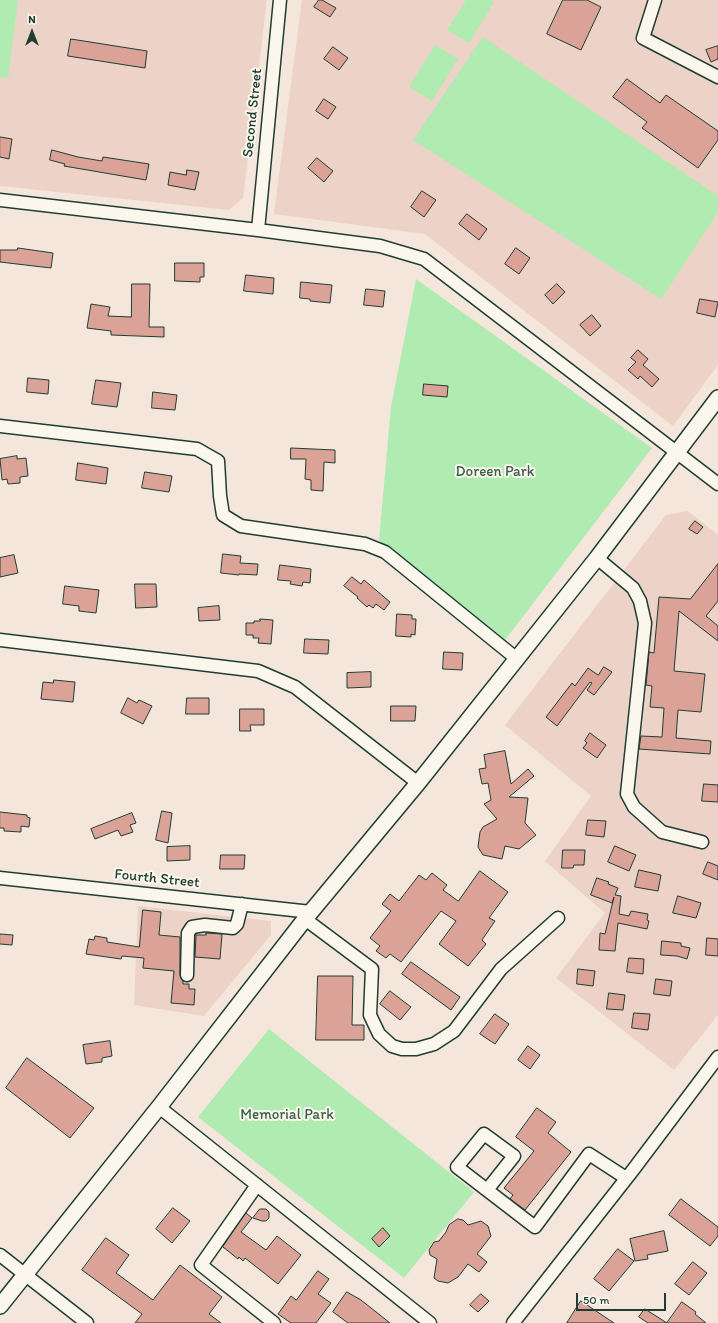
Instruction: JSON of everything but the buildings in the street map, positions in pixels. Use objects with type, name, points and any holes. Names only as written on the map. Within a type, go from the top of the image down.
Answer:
[{"type":"main road","points":[[0,1306],[159,1107],[308,915],[418,783],[598,558],[718,398]]},
{"type":"street","name":"Second Street","points":[[258,230],[280,0]]},
{"type":"street","points":[[655,0],[643,38],[718,77]]},
{"type":"street","points":[[0,200],[258,230],[380,246],[424,259],[718,484]]},
{"type":"street","points":[[0,426],[197,449],[218,461],[220,496],[223,515],[241,526],[365,544],[385,552],[516,659]]},
{"type":"street","points":[[598,558],[633,588],[640,601],[645,623],[627,794],[634,807],[662,832],[702,842]]},
{"type":"street","points":[[0,640],[258,671],[295,687],[418,783]]},
{"type":"street","name":"Fourth Street","points":[[0,878],[242,904],[308,915]]},
{"type":"street","points":[[187,975],[188,932],[192,927],[205,925],[233,928],[237,924],[242,904]]},
{"type":"street","points":[[308,915],[372,968],[370,1015],[379,1034],[392,1046],[402,1049],[434,1044],[454,1031],[501,969],[558,918]]},
{"type":"street","points":[[513,1323],[718,1057]]},
{"type":"street","points":[[159,1107],[430,1323]]},
{"type":"street","points":[[487,1190],[514,1156],[484,1134],[457,1167],[535,1227],[589,1154],[626,1178]]},
{"type":"street","points":[[257,1185],[201,1265],[274,1323]]},
{"type":"street","points":[[0,1255],[87,1323]]},
{"type":"shaded area","points":[[0,0],[267,0],[243,198],[229,210],[0,186]]},
{"type":"shaded area","points":[[302,0],[718,0],[718,365],[673,426],[425,234],[274,214]]},
{"type":"shaded area","points":[[688,511],[718,535],[718,1015],[674,1070],[556,978],[605,913],[545,861],[591,796],[505,725],[666,515]]},
{"type":"shaded area","points":[[138,906],[271,921],[271,935],[204,1016],[134,1005]]},
{"type":"green space","points":[[0,0],[18,0],[8,78],[0,77]]},
{"type":"green space","points":[[466,0],[490,0],[494,2],[469,43],[447,30]]},
{"type":"green space","points":[[483,37],[718,196],[718,212],[661,299],[413,140]]},
{"type":"green space","points":[[435,45],[458,59],[432,101],[409,87]]},
{"type":"green space","name":"Doreen Park","points":[[416,279],[652,448],[505,640],[379,540],[391,407]]},
{"type":"green space","name":"Memorial Park","points":[[269,1029],[474,1192],[404,1278],[198,1117]]}]
